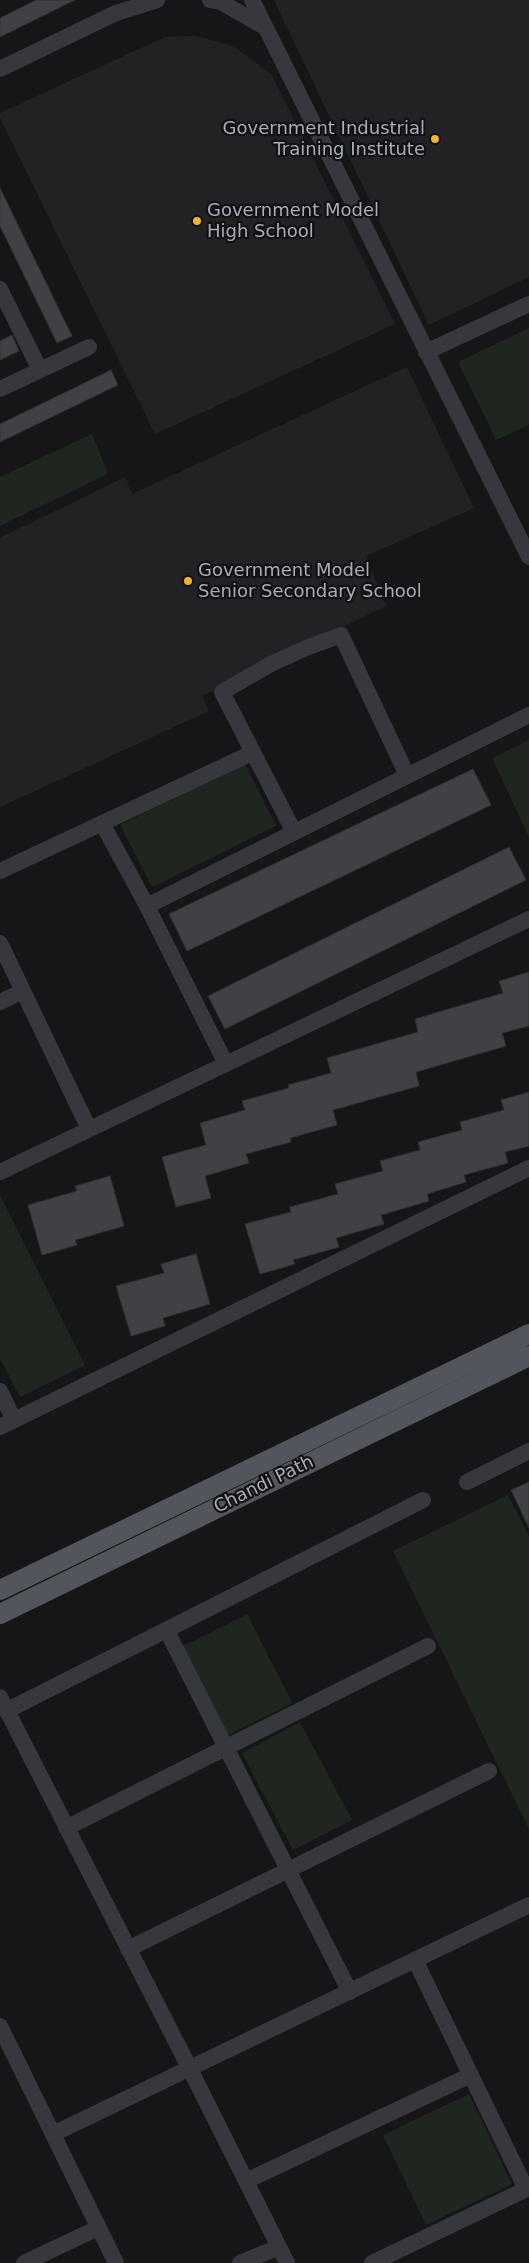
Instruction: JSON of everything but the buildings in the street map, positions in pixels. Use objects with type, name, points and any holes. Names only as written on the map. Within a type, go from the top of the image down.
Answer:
[{"type":"main road","name":"Chandi Path","points":[[0,1590],[529,1334]]},
{"type":"main road","name":"Chandi Path","points":[[0,1614],[529,1356]]},
{"type":"street","points":[[0,69],[116,13],[157,0]]},
{"type":"street","points":[[210,0],[221,2],[263,26]]},
{"type":"street","points":[[252,0],[263,26],[426,352],[522,524],[529,557]]},
{"type":"street","points":[[0,289],[40,370]]},
{"type":"street","points":[[426,352],[529,304]]},
{"type":"street","points":[[0,390],[89,347]]},
{"type":"street","points":[[294,832],[222,692],[280,660],[341,635],[408,775]]},
{"type":"street","points":[[147,906],[529,715]]},
{"type":"street","points":[[0,872],[252,753]]},
{"type":"street","points":[[102,823],[147,906],[226,1064]]},
{"type":"street","points":[[0,1172],[529,919]]},
{"type":"street","points":[[0,943],[89,1129]]},
{"type":"street","points":[[0,1002],[23,991]]},
{"type":"street","points":[[0,1391],[7,1423],[529,1168]]},
{"type":"street","points":[[467,1482],[529,1451]]},
{"type":"street","points":[[287,2263],[3,1704],[167,1631],[423,1500]]},
{"type":"street","points":[[167,1631],[350,1992]]},
{"type":"street","points":[[66,1828],[428,1646]]},
{"type":"street","points":[[128,1949],[489,1771]]},
{"type":"street","points":[[53,2134],[529,1905]]},
{"type":"street","points":[[372,2263],[528,2189],[415,1960]]},
{"type":"street","points":[[0,2026],[116,2263]]},
{"type":"street","points":[[246,2181],[471,2075]]},
{"type":"street","points":[[24,2263],[98,2228]]},
{"type":"street","points":[[240,2263],[279,2247]]},
{"type":"shaded area","name":"Government Industrial Training Institute","points":[[274,0],[529,0],[529,277],[429,325]]},
{"type":"shaded area","name":"Government Model High School","points":[[196,36],[233,46],[272,75],[395,324],[155,434],[0,118],[0,113],[165,37]]},
{"type":"shaded area","points":[[529,328],[529,425],[496,440],[458,362]]},
{"type":"shaded area","name":"Government Model Senior Secondary School","points":[[407,367],[474,508],[366,556],[386,606],[202,696],[209,711],[0,807],[0,538],[125,477],[132,494]]},
{"type":"shaded area","points":[[92,434],[108,474],[0,526],[0,477]]},
{"type":"shaded area","points":[[529,740],[529,837],[492,758]]},
{"type":"shaded area","points":[[245,764],[276,826],[152,887],[120,825]]},
{"type":"shaded area","points":[[0,1195],[85,1365],[20,1397],[0,1358]]},
{"type":"shaded area","points":[[508,1495],[529,1537],[529,1829],[393,1551]]},
{"type":"shaded area","points":[[247,1614],[292,1703],[228,1735],[183,1646]]},
{"type":"shaded area","points":[[300,1722],[352,1820],[293,1850],[242,1753]]},
{"type":"shaded area","points":[[469,2094],[512,2184],[426,2225],[383,2135]]},
{"type":"place","name":"Government Industrial Training Institute","points":[[435,139]]},
{"type":"place","name":"Government Model High School","points":[[197,221]]},
{"type":"place","name":"Government Model Senior Secondary School","points":[[188,581]]}]
